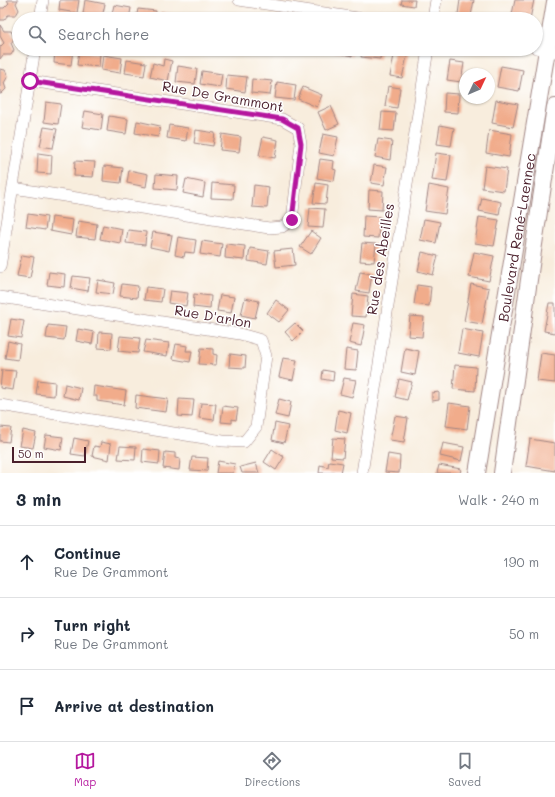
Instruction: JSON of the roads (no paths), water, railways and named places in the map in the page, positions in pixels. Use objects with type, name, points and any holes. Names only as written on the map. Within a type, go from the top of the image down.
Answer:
[{"type":"street","points":[[41,12],[43,0]]},
{"type":"street","points":[[240,0],[318,12]]},
{"type":"street","points":[[434,12],[436,0]]},
{"type":"street","name":"Boulevard René-Laennec","points":[[477,473],[555,2]]},
{"type":"street","points":[[0,268],[34,56]]},
{"type":"street","name":"Rue des Abeilles","points":[[362,473],[427,56]]},
{"type":"street","name":"Rue De Grammont","points":[[13,188],[269,228],[282,227],[292,220],[301,144],[298,128],[282,119],[30,81]]},
{"type":"street","name":"Boulevard René-Laennec","points":[[502,473],[532,256],[555,107]]},
{"type":"street","name":"Rue D'arlon","points":[[0,297],[240,334],[261,340],[266,356],[256,428],[244,442],[223,441],[0,405]]}]
